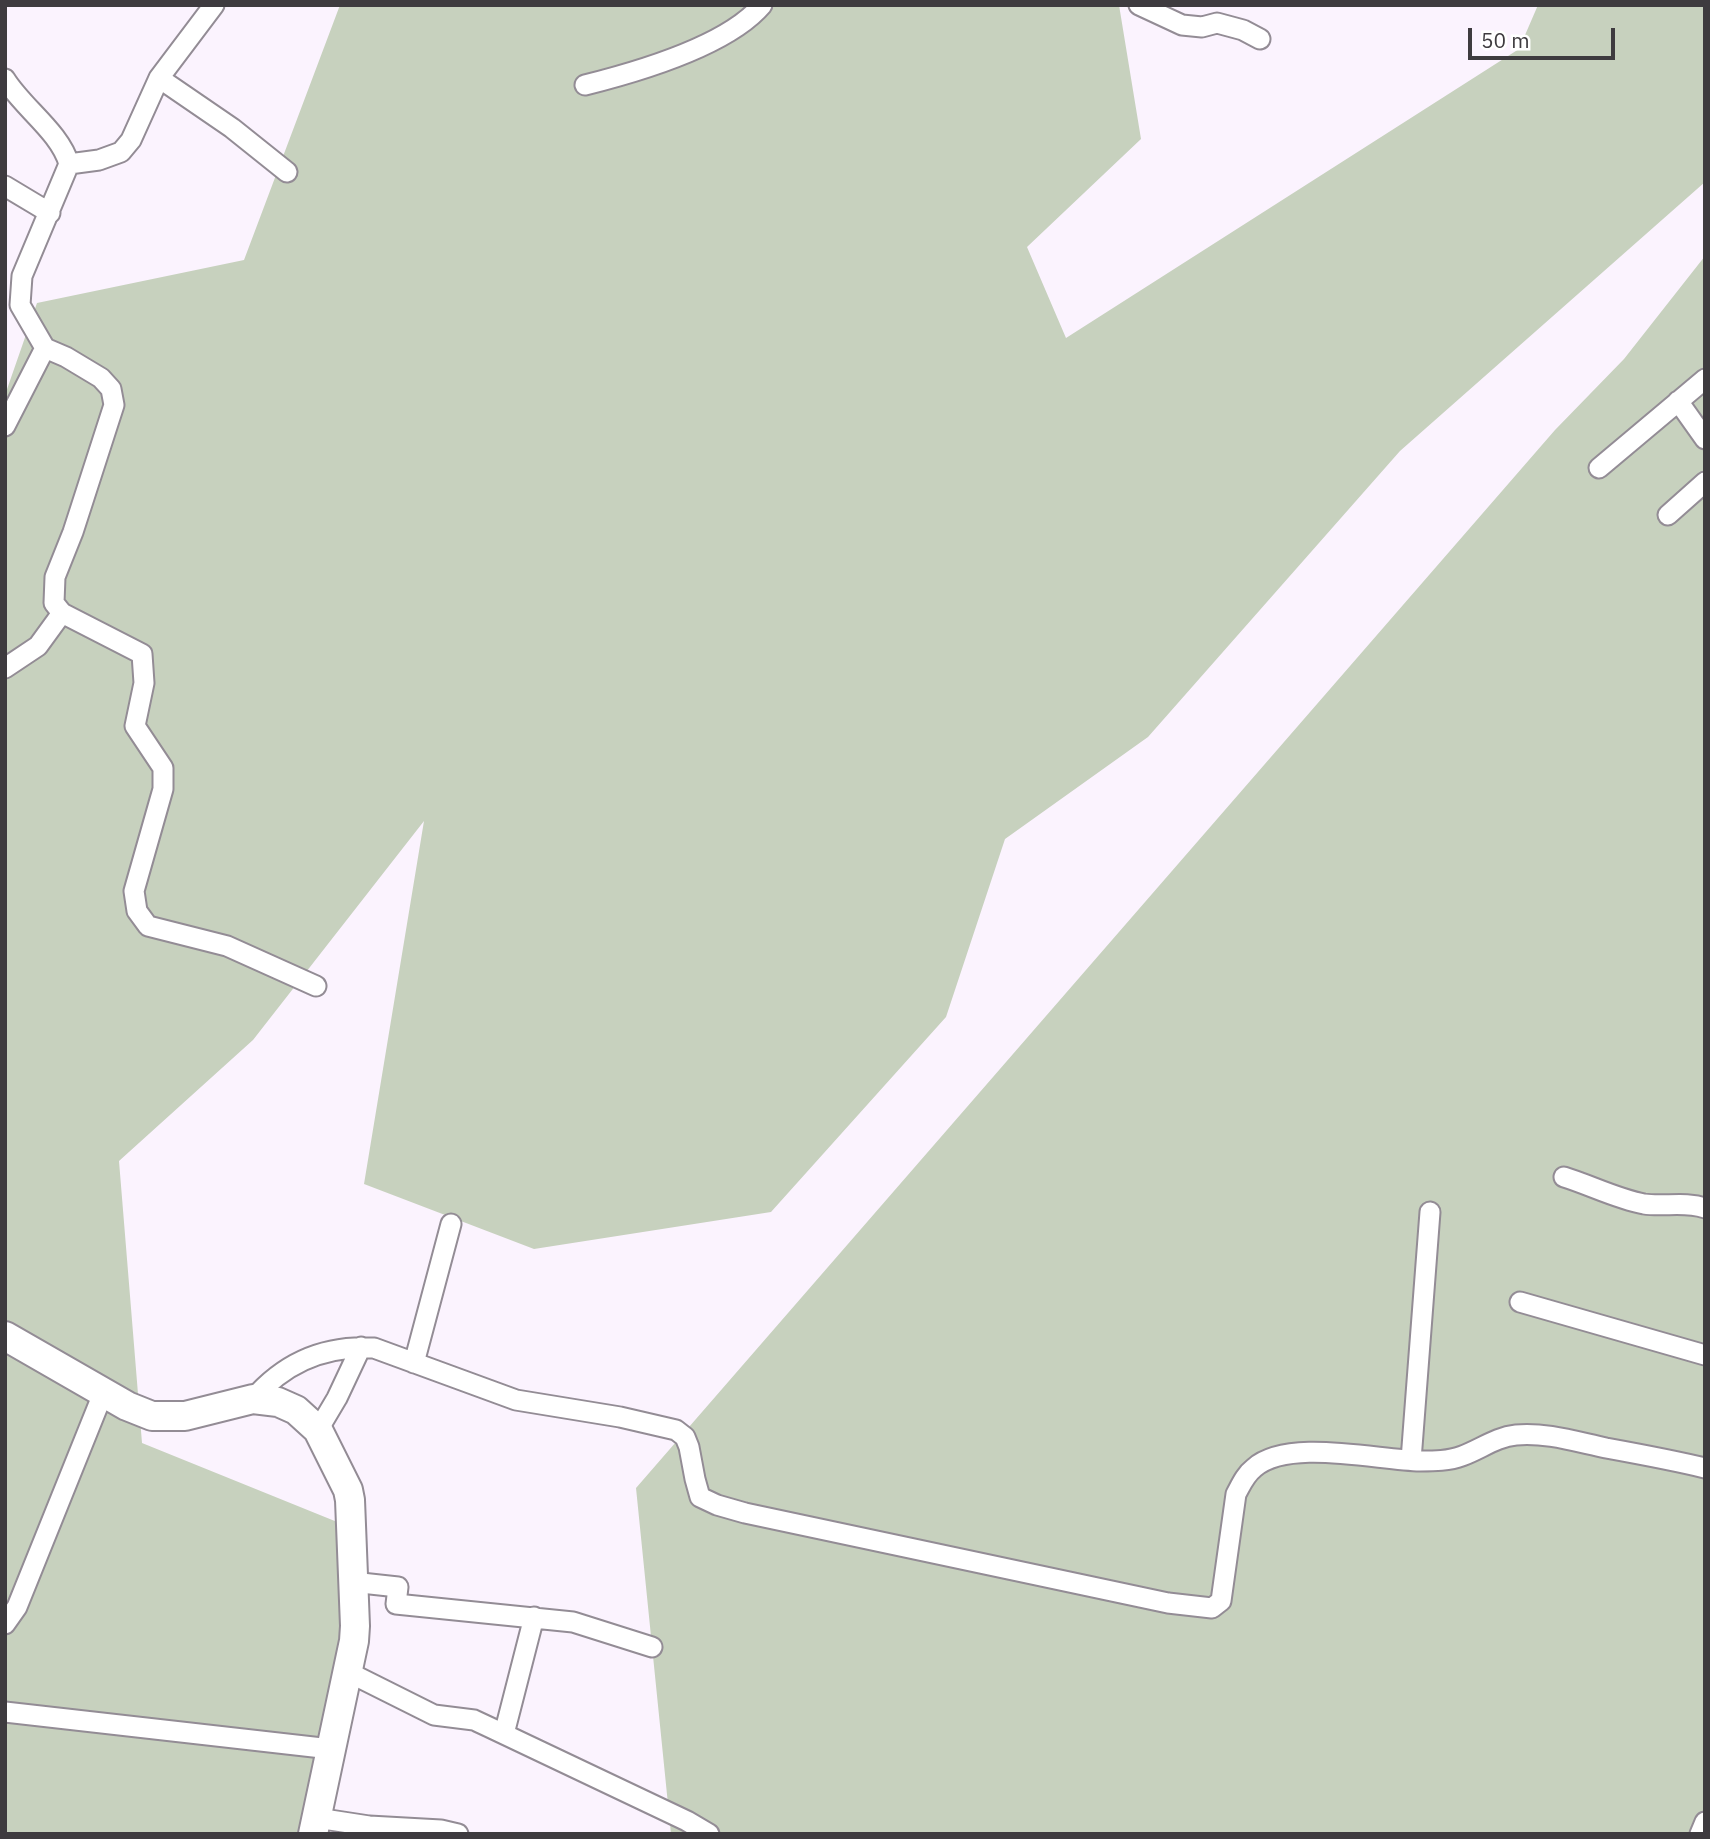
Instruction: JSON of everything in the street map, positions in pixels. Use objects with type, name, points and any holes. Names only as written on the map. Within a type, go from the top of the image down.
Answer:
[{"type":"street","points":[[69,164],[99,160],[121,152],[131,140],[159,78],[214,5]]},
{"type":"street","points":[[585,85],[676,57],[741,24],[762,5]]},
{"type":"street","points":[[1139,5],[1182,25],[1202,27],[1217,23],[1243,30],[1260,39]]},
{"type":"street","points":[[159,78],[232,128],[287,172]]},
{"type":"street","points":[[5,79],[12,91],[65,149],[69,164],[22,276],[20,305],[45,348],[101,378],[111,388],[114,405],[73,532],[55,577],[54,603],[62,613],[142,654],[144,683],[135,726],[163,768],[163,789],[134,891],[137,911],[148,926],[227,946],[316,986]]},
{"type":"street","points":[[5,186],[50,214]]},
{"type":"street","points":[[5,426],[45,348]]},
{"type":"street","points":[[1599,468],[1705,379]]},
{"type":"street","points":[[1678,401],[1705,439]]},
{"type":"street","points":[[1668,515],[1705,482]]},
{"type":"street","points":[[5,668],[37,646],[62,613]]},
{"type":"street","points":[[1564,1177],[1640,1203],[1705,1208]]},
{"type":"street","points":[[1411,1460],[1430,1212]]},
{"type":"street","points":[[414,1363],[451,1224]]},
{"type":"street","points":[[1520,1302],[1705,1355]]},
{"type":"street","points":[[5,1336],[127,1406],[152,1416],[172,1417],[253,1399],[278,1402],[296,1410],[318,1430],[348,1490],[355,1626],[348,1672],[315,1826],[441,1830],[458,1834]]},
{"type":"street","points":[[253,1399],[268,1381],[283,1369],[309,1356],[361,1347],[374,1348],[516,1400],[620,1417],[676,1430],[685,1437],[689,1447],[700,1497],[716,1505],[1133,1595],[1212,1608],[1222,1601],[1236,1494],[1254,1467],[1270,1458],[1311,1452],[1444,1460],[1460,1457],[1494,1440],[1519,1434],[1556,1438],[1705,1468]]},
{"type":"street","points":[[318,1430],[337,1398],[361,1347]]},
{"type":"street","points":[[5,1623],[104,1391]]},
{"type":"street","points":[[352,1582],[398,1587],[396,1604],[572,1622],[652,1647]]},
{"type":"street","points":[[504,1734],[534,1617]]},
{"type":"street","points":[[348,1672],[434,1715],[474,1720],[709,1834]]},
{"type":"street","points":[[5,1712],[331,1749]]},
{"type":"street","points":[[1700,1834],[1705,1822]]},
{"type":"green space","points":[[340,5],[1119,5],[1141,139],[1027,247],[1066,338],[1519,49],[1538,5],[1705,5],[1705,182],[1400,451],[1148,737],[1005,839],[946,1017],[771,1212],[534,1249],[364,1184],[424,821],[253,1040],[119,1161],[142,1443],[357,1530],[326,1834],[5,1834],[5,395],[37,303],[244,260]]},
{"type":"green space","points":[[1705,256],[1705,1834],[671,1834],[636,1488],[1555,430],[1624,359]]}]
